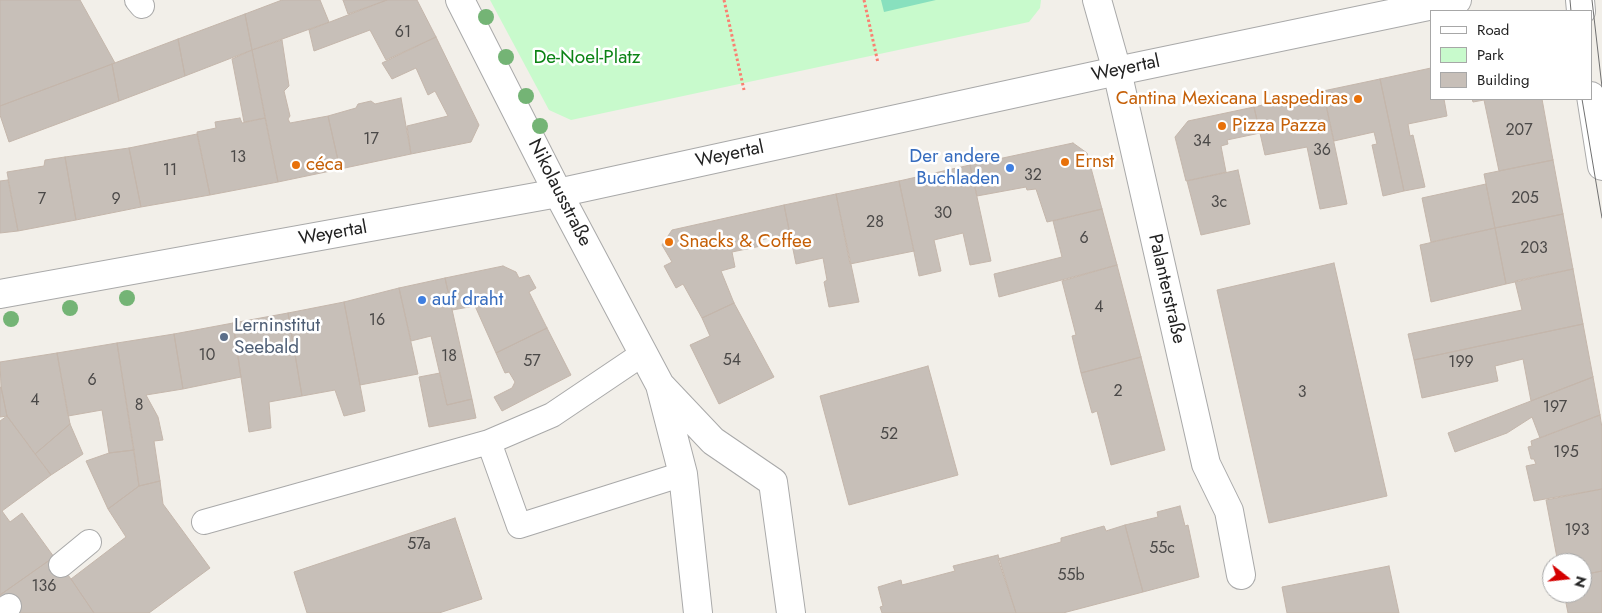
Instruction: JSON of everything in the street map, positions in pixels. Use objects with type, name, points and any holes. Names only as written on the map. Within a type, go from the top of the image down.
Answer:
[{"type":"street","name":"Nikolausstraße","points":[[460,0],[558,193],[660,385],[683,474],[698,613]]},
{"type":"street","name":"Palanterstraße","points":[[1097,0],[1117,71],[1206,464],[1229,511],[1242,575]]},
{"type":"street","name":"Weyertal","points":[[0,294],[558,193],[1117,71],[1457,0]]},
{"type":"street","points":[[1592,100],[1602,166]]},
{"type":"street","name":"Nikolausstraße","points":[[660,385],[714,441],[772,482],[791,613]]},
{"type":"lane","points":[[204,522],[489,442],[552,415],[644,353]]},
{"type":"lane","points":[[489,442],[518,526],[683,474]]},
{"type":"lane","points":[[61,565],[89,542]]},
{"type":"path","points":[[724,0],[744,90]]},
{"type":"path","points":[[864,0],[878,63]]},
{"type":"green space","name":"De-Noel-Platz","points":[[490,0],[1041,0],[1040,8],[1029,22],[571,120],[549,110]]},
{"type":"green space","points":[[881,0],[936,0],[884,12]]},
{"type":"building","points":[[0,0],[80,0],[115,63],[0,106]]},
{"type":"building","points":[[282,0],[320,0],[329,22],[252,50],[245,14]]},
{"type":"building","points":[[343,0],[387,0],[348,14]]},
{"type":"building","points":[[387,0],[417,0],[436,37],[386,60],[370,30],[314,51],[309,30]]},
{"type":"building","points":[[245,14],[252,50],[185,76],[178,39]]},
{"type":"building","points":[[436,37],[479,125],[471,142],[411,154],[407,126],[448,116],[435,91],[428,95],[416,68],[392,79],[382,63]]},
{"type":"building","points":[[178,39],[185,76],[119,101],[112,64]]},
{"type":"building","points":[[282,40],[289,86],[284,91],[290,116],[288,119],[290,123],[328,116],[340,169],[278,182],[252,50]]},
{"type":"building","points":[[252,50],[265,118],[244,122],[232,59]]},
{"type":"building","points":[[112,64],[119,101],[9,142],[0,115],[0,106]]},
{"type":"building","points":[[1430,68],[1430,100],[1444,100],[1447,116],[1408,124],[1410,136],[1413,135],[1425,187],[1404,191],[1380,79]]},
{"type":"building","points":[[1380,79],[1404,191],[1383,196],[1372,145],[1377,144],[1374,132],[1334,141],[1323,91]]},
{"type":"building","points":[[1323,91],[1347,204],[1320,209],[1307,147],[1265,155],[1254,107]]},
{"type":"building","points":[[401,98],[411,154],[340,169],[328,116],[356,108],[358,104],[371,101],[375,104]]},
{"type":"building","points":[[1484,100],[1542,100],[1553,160],[1499,171]]},
{"type":"building","points":[[1254,107],[1260,133],[1227,140],[1228,144],[1221,146],[1226,172],[1186,181],[1175,137],[1188,121]]},
{"type":"building","points":[[240,118],[242,123],[265,118],[278,182],[210,195],[197,132],[216,128],[215,122]]},
{"type":"building","points":[[197,134],[210,195],[141,207],[129,148]]},
{"type":"building","points":[[1073,143],[1087,153],[1102,209],[1047,222],[1036,189],[1027,190],[1026,187],[977,196],[970,165]]},
{"type":"building","points":[[129,148],[141,207],[76,220],[65,157]]},
{"type":"building","points":[[65,157],[76,220],[18,231],[7,172],[44,166],[45,160]]},
{"type":"building","points":[[1553,160],[1563,214],[1495,228],[1484,174]]},
{"type":"building","points":[[970,165],[991,261],[970,265],[963,233],[934,240],[941,271],[919,276],[899,181]]},
{"type":"building","points":[[1238,170],[1250,224],[1201,235],[1187,181]]},
{"type":"building","points":[[8,180],[18,231],[0,233],[0,181]]},
{"type":"building","points":[[899,181],[914,251],[850,264],[836,194]]},
{"type":"building","points":[[1486,184],[1495,228],[1431,242],[1422,198]]},
{"type":"building","points":[[836,194],[859,302],[829,307],[824,282],[827,280],[823,258],[796,264],[784,205]]},
{"type":"building","points":[[784,205],[790,234],[760,240],[761,246],[732,252],[735,267],[721,271],[734,303],[702,318],[683,284],[676,288],[664,266],[672,262],[662,245],[672,230]]},
{"type":"building","points":[[1102,209],[1117,265],[999,297],[994,274],[1062,257],[1053,221]]},
{"type":"building","points":[[1563,214],[1573,269],[1506,284],[1495,228]]},
{"type":"building","points":[[1495,228],[1506,284],[1431,302],[1420,245]]},
{"type":"building","points":[[1334,263],[1387,496],[1269,523],[1217,290]]},
{"type":"building","points":[[1117,265],[1141,357],[1081,373],[1072,336],[1076,335],[1062,281]]},
{"type":"building","points":[[503,266],[516,272],[519,278],[529,275],[536,288],[529,292],[547,328],[496,353],[475,306],[452,310],[445,278]]},
{"type":"building","points":[[1573,269],[1583,324],[1414,360],[1408,334],[1522,310],[1515,281]]},
{"type":"building","points":[[445,278],[472,399],[447,405],[431,336],[411,341],[399,288]]},
{"type":"building","points":[[399,288],[418,374],[360,385],[344,302]]},
{"type":"building","points":[[344,302],[365,411],[344,416],[335,390],[302,396],[288,313]]},
{"type":"building","points":[[734,303],[774,377],[719,404],[690,345],[710,336],[702,318]]},
{"type":"building","points":[[288,313],[302,396],[269,402],[271,428],[249,432],[233,323]]},
{"type":"building","points":[[233,323],[241,377],[183,389],[174,334]]},
{"type":"building","points":[[1583,324],[1593,377],[1531,401],[1523,359],[1495,366],[1498,381],[1422,398],[1414,360]]},
{"type":"building","points":[[547,328],[571,375],[502,411],[494,397],[512,388],[515,382],[509,372],[505,373],[496,353]]},
{"type":"building","points":[[174,334],[183,389],[146,395],[158,417],[163,440],[154,441],[160,481],[139,486],[117,343]]},
{"type":"building","points":[[117,343],[134,450],[109,453],[102,410],[68,416],[57,353]]},
{"type":"building","points":[[57,353],[70,424],[35,454],[7,416],[1,387],[0,362]]},
{"type":"building","points":[[1141,357],[1165,450],[1111,465],[1097,411],[1092,413],[1081,373]]},
{"type":"building","points":[[928,366],[958,475],[849,505],[820,396]]},
{"type":"building","points":[[440,373],[447,405],[472,399],[476,418],[429,427],[419,377]]},
{"type":"building","points":[[1593,377],[1600,415],[1540,438],[1532,417],[1507,433],[1455,452],[1448,433]]},
{"type":"building","points":[[0,388],[7,416],[0,417]]},
{"type":"building","points":[[1600,415],[1602,428],[1602,489],[1534,501],[1526,466],[1536,464],[1534,459],[1531,459],[1528,447],[1532,446],[1531,441]]},
{"type":"building","points":[[7,416],[51,475],[2,511],[10,522],[22,513],[54,557],[0,595],[0,421]]},
{"type":"building","points":[[70,424],[83,454],[51,475],[35,454]]},
{"type":"building","points":[[134,450],[139,486],[108,509],[86,461],[109,453]]},
{"type":"building","points":[[160,481],[163,504],[210,568],[149,613],[94,613],[71,579],[126,537],[108,509],[139,486]]},
{"type":"building","points":[[1602,489],[1602,571],[1592,573],[1592,553],[1556,553],[1546,500]]},
{"type":"building","points":[[1180,506],[1185,526],[1188,525],[1199,577],[1143,592],[1125,525],[1158,517],[1157,512]]},
{"type":"building","points":[[455,518],[482,599],[439,613],[307,613],[294,572]]},
{"type":"building","points":[[1125,525],[1143,592],[1063,613],[1016,613],[998,559],[1061,542],[1061,538],[1104,526],[1106,531]]},
{"type":"building","points":[[998,555],[1016,613],[882,613],[880,607],[883,606],[878,587],[901,580],[902,585],[955,571],[953,566]]},
{"type":"building","points":[[54,557],[94,613],[14,613],[0,595]]},
{"type":"building","points":[[1389,566],[1399,613],[1287,613],[1282,587]]},
{"type":"building","points":[[1602,571],[1602,613],[1568,613],[1566,603],[1592,603],[1592,573]]},
{"type":"tram line","points":[[1570,0],[1571,10]]},
{"type":"tram line","points":[[1592,0],[1602,87]]},
{"type":"tram line","points":[[1582,100],[1602,218]]},
{"type":"place","name":"Cantina Mexicana Laspediras","points":[[1358,99]]},
{"type":"place","name":"Pizza Pazza","points":[[1222,126]]},
{"type":"place","name":"Ernst","points":[[1065,162]]},
{"type":"place","name":"céca","points":[[296,165]]},
{"type":"place","name":"Der andere Buchladen","points":[[1010,168]]},
{"type":"place","name":"Snacks & Coffee","points":[[669,242]]},
{"type":"place","name":"auf draht","points":[[422,300]]},
{"type":"place","name":"Lerninstitut Seebald","points":[[224,337]]}]
